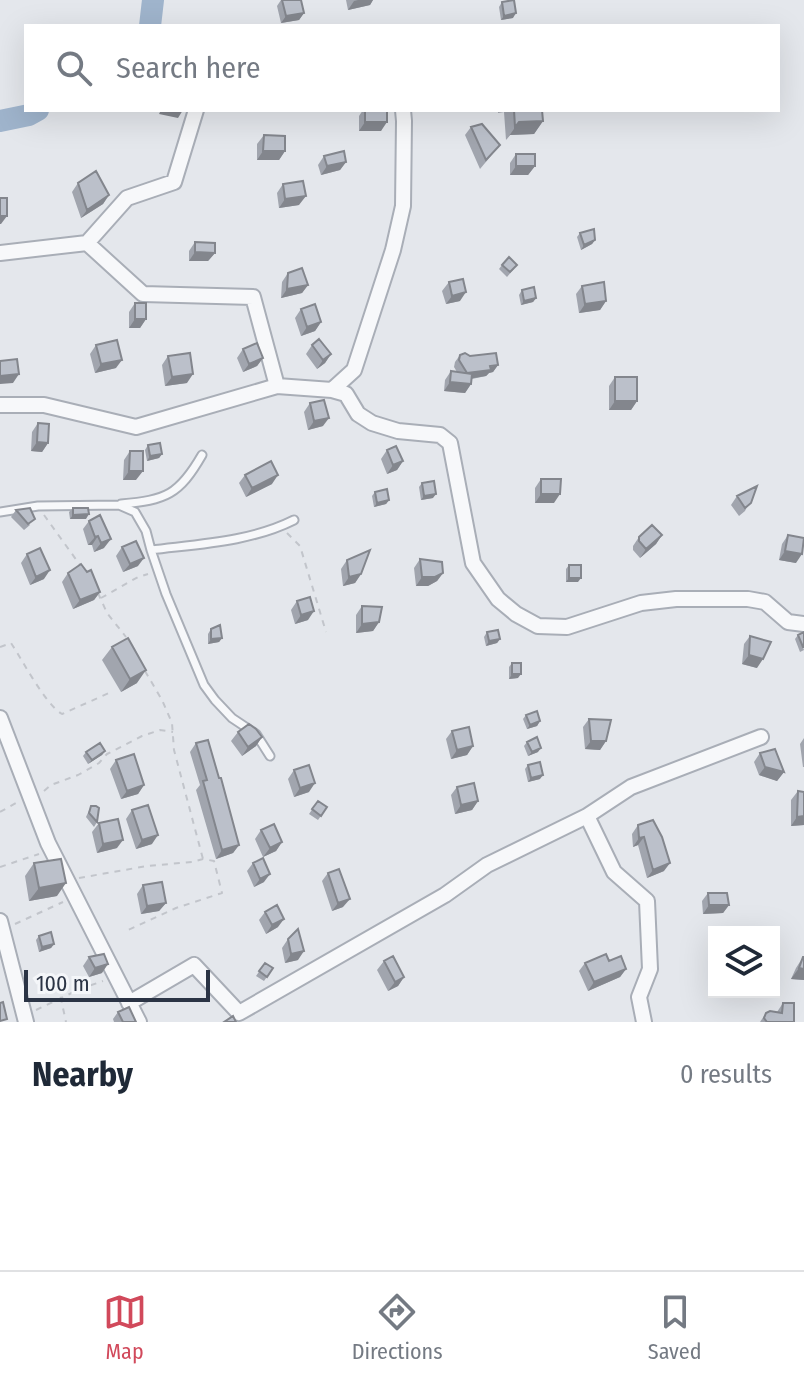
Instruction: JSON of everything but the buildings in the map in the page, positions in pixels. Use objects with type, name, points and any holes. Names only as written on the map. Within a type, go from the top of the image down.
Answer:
[{"type":"street","points":[[0,253],[87,243],[127,198],[174,182],[195,112]]},
{"type":"street","points":[[332,390],[354,370],[393,250],[403,206],[403,112]]},
{"type":"street","points":[[87,243],[143,294],[253,297],[277,386]]},
{"type":"street","points":[[0,405],[44,405],[136,427],[277,386],[332,390],[346,394],[358,414],[372,423],[398,431],[440,435],[450,443],[473,563],[498,599],[538,626],[567,627],[641,603],[676,599],[757,600],[765,602],[788,622],[804,624]]},
{"type":"street","points":[[0,718],[51,849],[139,1022]]},
{"type":"street","points":[[129,1003],[194,965],[239,1013],[445,895],[487,865],[587,816],[631,787],[761,737]]},
{"type":"street","points":[[587,816],[614,872],[647,901],[650,969],[639,997],[644,1022]]},
{"type":"street","points":[[1,926],[25,1018]]},
{"type":"lane","points":[[0,512],[38,506],[119,505],[150,501],[174,492],[202,455]]},
{"type":"lane","points":[[119,505],[135,512],[141,519],[166,594],[204,685],[232,718],[256,734],[270,756]]},
{"type":"lane","points":[[151,550],[237,538],[280,527],[294,520]]},
{"type":"path","points":[[38,506],[81,566]]},
{"type":"path","points":[[280,527],[300,546],[326,632]]},
{"type":"path","points":[[100,599],[157,568]]},
{"type":"path","points":[[97,590],[107,613],[127,638]]},
{"type":"path","points":[[0,647],[11,643],[57,712],[62,714],[109,693]]},
{"type":"path","points":[[144,669],[167,709],[174,732],[174,750],[203,859]]},
{"type":"path","points":[[51,785],[78,775],[99,763],[107,754],[142,736],[160,730],[174,732]]},
{"type":"path","points":[[0,812],[31,798]]},
{"type":"path","points":[[0,867],[51,849]]},
{"type":"path","points":[[66,878],[203,859],[214,861],[222,893],[176,908],[128,930]]},
{"type":"path","points":[[1,926],[41,913],[75,896]]},
{"type":"path","points":[[25,1018],[115,975]]},
{"type":"path","points":[[58,985],[66,1022]]},
{"type":"waterway","points":[[150,24],[153,0]]},
{"type":"waterway","points":[[0,121],[34,112]]}]
